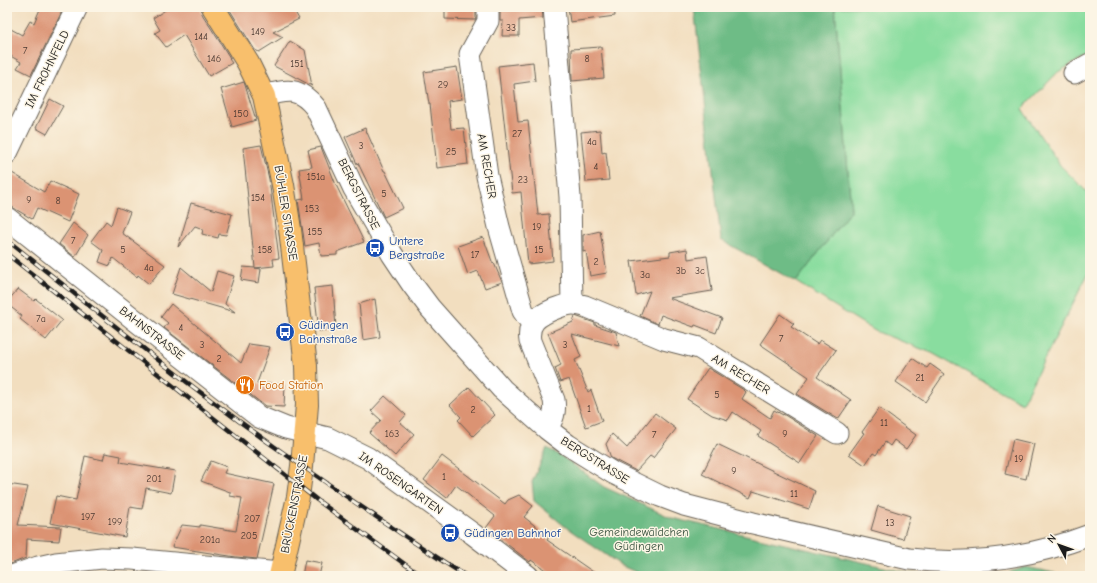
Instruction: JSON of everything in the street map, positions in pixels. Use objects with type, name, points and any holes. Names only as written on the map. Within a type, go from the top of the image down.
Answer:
[{"type":"main road","name":"BÜHLER STRASSE","points":[[213,7],[248,63],[264,96],[283,185],[290,230],[306,366],[306,432]]},
{"type":"main road","name":"BRÜCKENSTRASSE","points":[[280,574],[299,491],[306,432]]},
{"type":"street","name":"IM FROHNFELD","points":[[7,153],[77,7]]},
{"type":"street","name":"AM RECHER","points":[[488,7],[488,21],[470,54],[487,176],[499,227],[523,311],[532,324]]},
{"type":"street","points":[[547,429],[552,421],[556,408],[530,341],[529,332],[532,324],[538,316],[564,305],[572,304],[570,197],[554,7]]},
{"type":"street","name":"BERGSTRASSE","points":[[264,96],[284,90],[292,91],[302,94],[313,104],[331,138],[354,189],[392,254],[412,284],[444,324],[502,389],[547,429],[568,445],[613,473],[660,496],[719,514],[909,559],[935,562],[966,562],[996,559],[1039,552],[1090,535]]},
{"type":"street","name":"BAHNSTRASSE","points":[[7,218],[259,417],[286,428],[306,432]]},
{"type":"street","name":"AM RECHER","points":[[572,304],[585,306],[664,340],[698,348],[837,433]]},
{"type":"street","name":"IM ROSENGARTEN","points":[[306,432],[328,438],[368,458],[528,576]]},
{"type":"street","points":[[12,576],[38,567],[56,563],[102,558],[132,559],[280,574]]},
{"type":"green space","points":[[694,7],[835,7],[851,210],[796,282],[721,240]]},
{"type":"green space","points":[[835,7],[1090,7],[1090,54],[1058,72],[1022,109],[1060,165],[1090,195],[1090,270],[1022,403],[932,353],[875,331],[796,282],[851,210]]},
{"type":"green space","name":"Gemeindewäldchen Güdingen","points":[[547,448],[564,458],[604,487],[672,518],[914,574],[971,576],[645,576],[622,566],[567,528],[534,501],[532,482]]},
{"type":"green space","points":[[1026,567],[1054,573],[1059,576],[1006,576],[1010,572]]},
{"type":"building","points":[[41,7],[64,7],[31,75],[17,68],[21,62],[7,54],[7,27],[22,35],[30,21],[34,23]]},
{"type":"building","points":[[170,7],[201,7],[202,14],[232,63],[209,76],[184,35],[166,47],[155,33],[160,30],[153,18]]},
{"type":"building","points":[[228,7],[292,7],[299,19],[273,32],[283,37],[259,52],[255,50]]},
{"type":"building","points":[[445,7],[476,7],[476,18],[475,20],[445,19]]},
{"type":"building","points":[[500,7],[542,7],[543,18],[519,20],[519,36],[502,36],[503,21],[500,21]]},
{"type":"building","points":[[568,7],[614,7],[615,16],[570,22]]},
{"type":"building","points":[[290,41],[305,50],[312,86],[274,66]]},
{"type":"building","points":[[601,47],[604,78],[572,81],[571,49]]},
{"type":"building","points":[[533,62],[535,81],[514,84],[518,122],[528,121],[538,215],[549,214],[553,261],[528,264],[521,192],[512,193],[498,66]]},
{"type":"building","points":[[457,67],[462,99],[448,101],[451,129],[464,128],[468,164],[437,168],[430,104],[424,72]]},
{"type":"building","points":[[244,82],[256,120],[232,127],[221,89]]},
{"type":"building","points":[[50,99],[63,106],[47,134],[36,128]]},
{"type":"building","points":[[365,128],[384,171],[403,208],[384,217],[345,137]]},
{"type":"building","points":[[600,130],[602,153],[606,152],[609,180],[586,182],[581,132]]},
{"type":"building","points":[[261,145],[269,179],[279,258],[273,259],[274,266],[255,268],[243,148]]},
{"type":"building","points":[[321,147],[336,185],[364,242],[337,252],[337,255],[321,256],[319,243],[305,246],[298,200],[304,199],[299,169],[312,167],[308,150]]},
{"type":"building","points":[[7,170],[44,192],[50,181],[79,194],[68,222],[37,208],[32,219],[7,204]]},
{"type":"building","points":[[191,203],[232,214],[226,235],[219,234],[218,238],[202,234],[203,229],[195,226],[178,247]]},
{"type":"building","points":[[117,207],[130,212],[122,233],[165,265],[149,284],[138,275],[137,277],[113,258],[110,266],[99,262],[103,250],[91,241],[106,221],[111,225]]},
{"type":"building","points":[[73,223],[88,235],[75,257],[59,244]]},
{"type":"building","points":[[600,231],[607,273],[590,276],[586,251],[583,252],[583,235]]},
{"type":"building","points":[[483,237],[493,264],[494,263],[502,282],[485,288],[478,271],[468,275],[458,246]]},
{"type":"building","points":[[687,249],[688,259],[707,256],[712,291],[669,298],[722,318],[716,333],[661,315],[658,324],[640,316],[650,291],[636,295],[631,261],[670,256],[670,252]]},
{"type":"building","points":[[181,267],[211,292],[217,271],[234,276],[225,304],[235,312],[172,294]]},
{"type":"building","points":[[243,267],[261,269],[259,283],[241,280]]},
{"type":"building","points":[[333,286],[336,329],[319,331],[314,288]]},
{"type":"building","points":[[18,289],[34,301],[36,299],[62,320],[46,340],[20,319],[22,316],[7,304]]},
{"type":"building","points":[[375,299],[380,337],[363,340],[359,304]]},
{"type":"building","points":[[171,304],[241,363],[249,344],[270,347],[257,383],[285,384],[284,407],[265,406],[164,328],[168,323],[161,317]]},
{"type":"building","points":[[780,314],[794,324],[791,327],[817,344],[820,340],[836,350],[817,377],[851,400],[838,419],[797,394],[809,377],[760,344]]},
{"type":"building","points":[[575,316],[616,332],[619,346],[572,334],[581,357],[575,360],[588,392],[591,390],[602,421],[586,427],[569,379],[560,382],[555,368],[561,365],[548,333],[573,322]]},
{"type":"building","points":[[912,358],[927,368],[930,364],[944,374],[925,402],[896,382]]},
{"type":"building","points":[[708,368],[744,390],[746,392],[742,399],[770,418],[774,410],[818,436],[800,463],[758,436],[761,431],[733,412],[728,420],[712,415],[687,399]]},
{"type":"building","points":[[469,387],[495,415],[473,436],[458,420],[461,417],[450,405]]},
{"type":"building","points":[[385,396],[406,415],[400,422],[414,434],[395,456],[369,433],[381,420],[371,411]]},
{"type":"building","points":[[879,408],[916,435],[906,449],[894,440],[890,446],[885,442],[876,455],[873,453],[865,465],[849,454]]},
{"type":"building","points":[[655,413],[676,429],[653,458],[650,456],[636,471],[611,458],[606,444],[612,434],[627,448]]},
{"type":"building","points":[[1013,439],[1034,444],[1026,479],[1005,474]]},
{"type":"building","points":[[717,444],[815,491],[809,509],[753,491],[750,498],[702,474]]},
{"type":"building","points":[[105,453],[121,456],[120,462],[175,471],[171,493],[146,488],[142,509],[130,507],[125,537],[50,523],[56,496],[76,500],[85,456],[103,460]]},
{"type":"building","points":[[442,456],[505,504],[508,500],[519,495],[533,506],[524,517],[549,537],[547,540],[599,576],[554,576],[531,560],[530,562],[486,528],[495,516],[456,485],[447,498],[424,480]]},
{"type":"building","points":[[211,461],[227,467],[224,473],[274,484],[257,559],[172,547],[182,525],[200,527],[200,525],[236,531],[242,498],[230,496],[230,492],[201,481]]},
{"type":"building","points":[[7,484],[28,487],[18,525],[61,527],[59,541],[27,539],[26,558],[8,565]]},
{"type":"building","points":[[878,506],[910,516],[903,539],[871,530]]},
{"type":"building","points":[[305,560],[322,563],[319,576],[302,576]]},
{"type":"railway","points":[[7,240],[207,397],[275,447],[370,513],[466,576]]},
{"type":"railway","points":[[7,254],[317,500],[421,576]]},
{"type":"place","name":"Untere Bergstraße","points":[[375,248]]},
{"type":"place","name":"Güdingen Bahnstraße","points":[[285,332]]},
{"type":"place","name":"Food Station","points":[[245,385]]},
{"type":"place","name":"Güdingen Bahnhof","points":[[450,533]]}]
